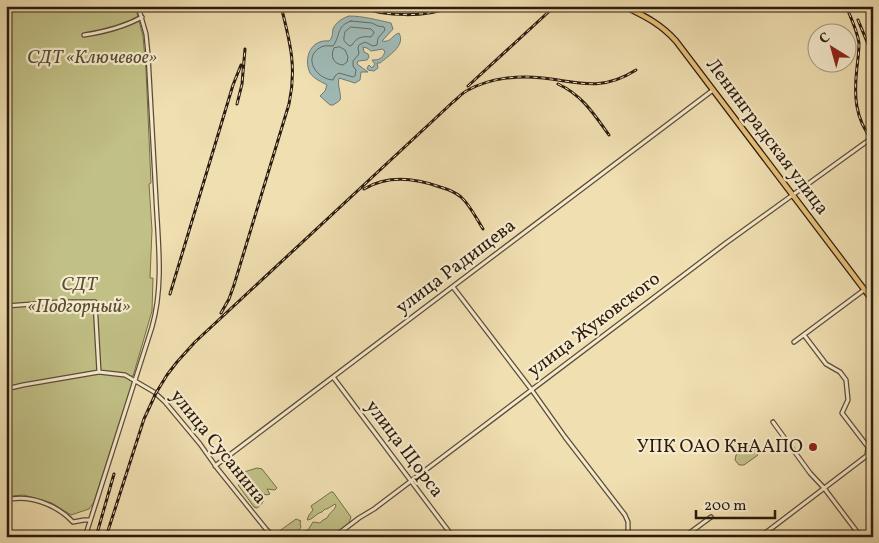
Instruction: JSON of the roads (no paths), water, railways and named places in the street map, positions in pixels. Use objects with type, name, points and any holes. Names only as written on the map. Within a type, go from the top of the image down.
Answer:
[{"type":"main road","name":"Ленинградская улица","points":[[624,6],[656,22],[684,50],[873,301]]},
{"type":"street","points":[[85,537],[157,312],[159,293],[159,250],[148,54],[146,34],[138,6]]},
{"type":"street","points":[[84,35],[122,27],[142,17]]},
{"type":"street","name":"улица Радищева","points":[[216,466],[713,90]]},
{"type":"street","name":"улица Жуковского","points":[[334,537],[792,195],[873,137]]},
{"type":"street","points":[[453,287],[625,516],[628,522],[628,534],[630,537]]},
{"type":"street","points":[[794,342],[864,290]]},
{"type":"street","points":[[6,306],[59,302],[94,302],[99,372]]},
{"type":"street","points":[[804,335],[826,364],[840,372],[846,380],[848,400],[842,413],[868,447],[867,456]]},
{"type":"street","name":"улица Сусанина","points":[[6,389],[99,372],[125,375],[154,392],[165,402],[274,537]]},
{"type":"street","name":"улица Щорса","points":[[333,377],[453,537]]},
{"type":"street","points":[[773,422],[810,473],[824,488],[861,537]]},
{"type":"street","points":[[760,537],[873,451]]},
{"type":"street","points":[[6,500],[30,499],[49,505],[73,522],[90,520]]},
{"type":"street","points":[[684,537],[711,517]]},
{"type":"water","points":[[349,16],[365,17],[391,23],[393,29],[382,41],[387,41],[399,33],[401,38],[398,46],[391,54],[380,63],[377,63],[378,68],[374,71],[367,68],[369,65],[372,68],[375,64],[372,60],[380,59],[385,52],[383,49],[371,51],[363,47],[364,52],[369,57],[367,60],[358,61],[357,64],[368,72],[361,72],[360,80],[355,83],[339,78],[340,100],[330,105],[320,96],[325,91],[327,85],[310,73],[307,61],[308,56],[313,46],[317,43],[329,41],[336,24]]},
{"type":"railway","points":[[221,313],[234,285],[289,104],[292,66],[290,43],[281,6]]},
{"type":"railway","points":[[356,6],[368,10],[406,15],[431,13],[455,6]]},
{"type":"railway","points":[[468,86],[555,6]]},
{"type":"railway","points":[[846,6],[859,43],[856,87],[857,106],[862,124],[873,141]]},
{"type":"railway","points":[[858,20],[873,61]]},
{"type":"railway","points":[[237,104],[242,84],[245,49]]},
{"type":"railway","points":[[170,294],[233,85],[241,65]]},
{"type":"railway","points":[[106,537],[144,419],[156,393],[177,362],[195,342],[460,96],[477,86],[504,78],[534,77],[590,84],[612,81],[636,70]]},
{"type":"railway","points":[[558,84],[581,99],[609,135]]},
{"type":"railway","points":[[364,189],[382,182],[401,179],[430,184],[445,189],[464,200],[483,229]]},
{"type":"railway","points":[[96,537],[114,474]]},
{"type":"place","name":"УПК ОАО КнААПО","points":[[813,447]]},
{"type":"park label","name":"СДТ «Ключевое»","points":[[92,58]]},
{"type":"park label","name":"СДТ «Подгорный»","points":[[79,296]]}]
